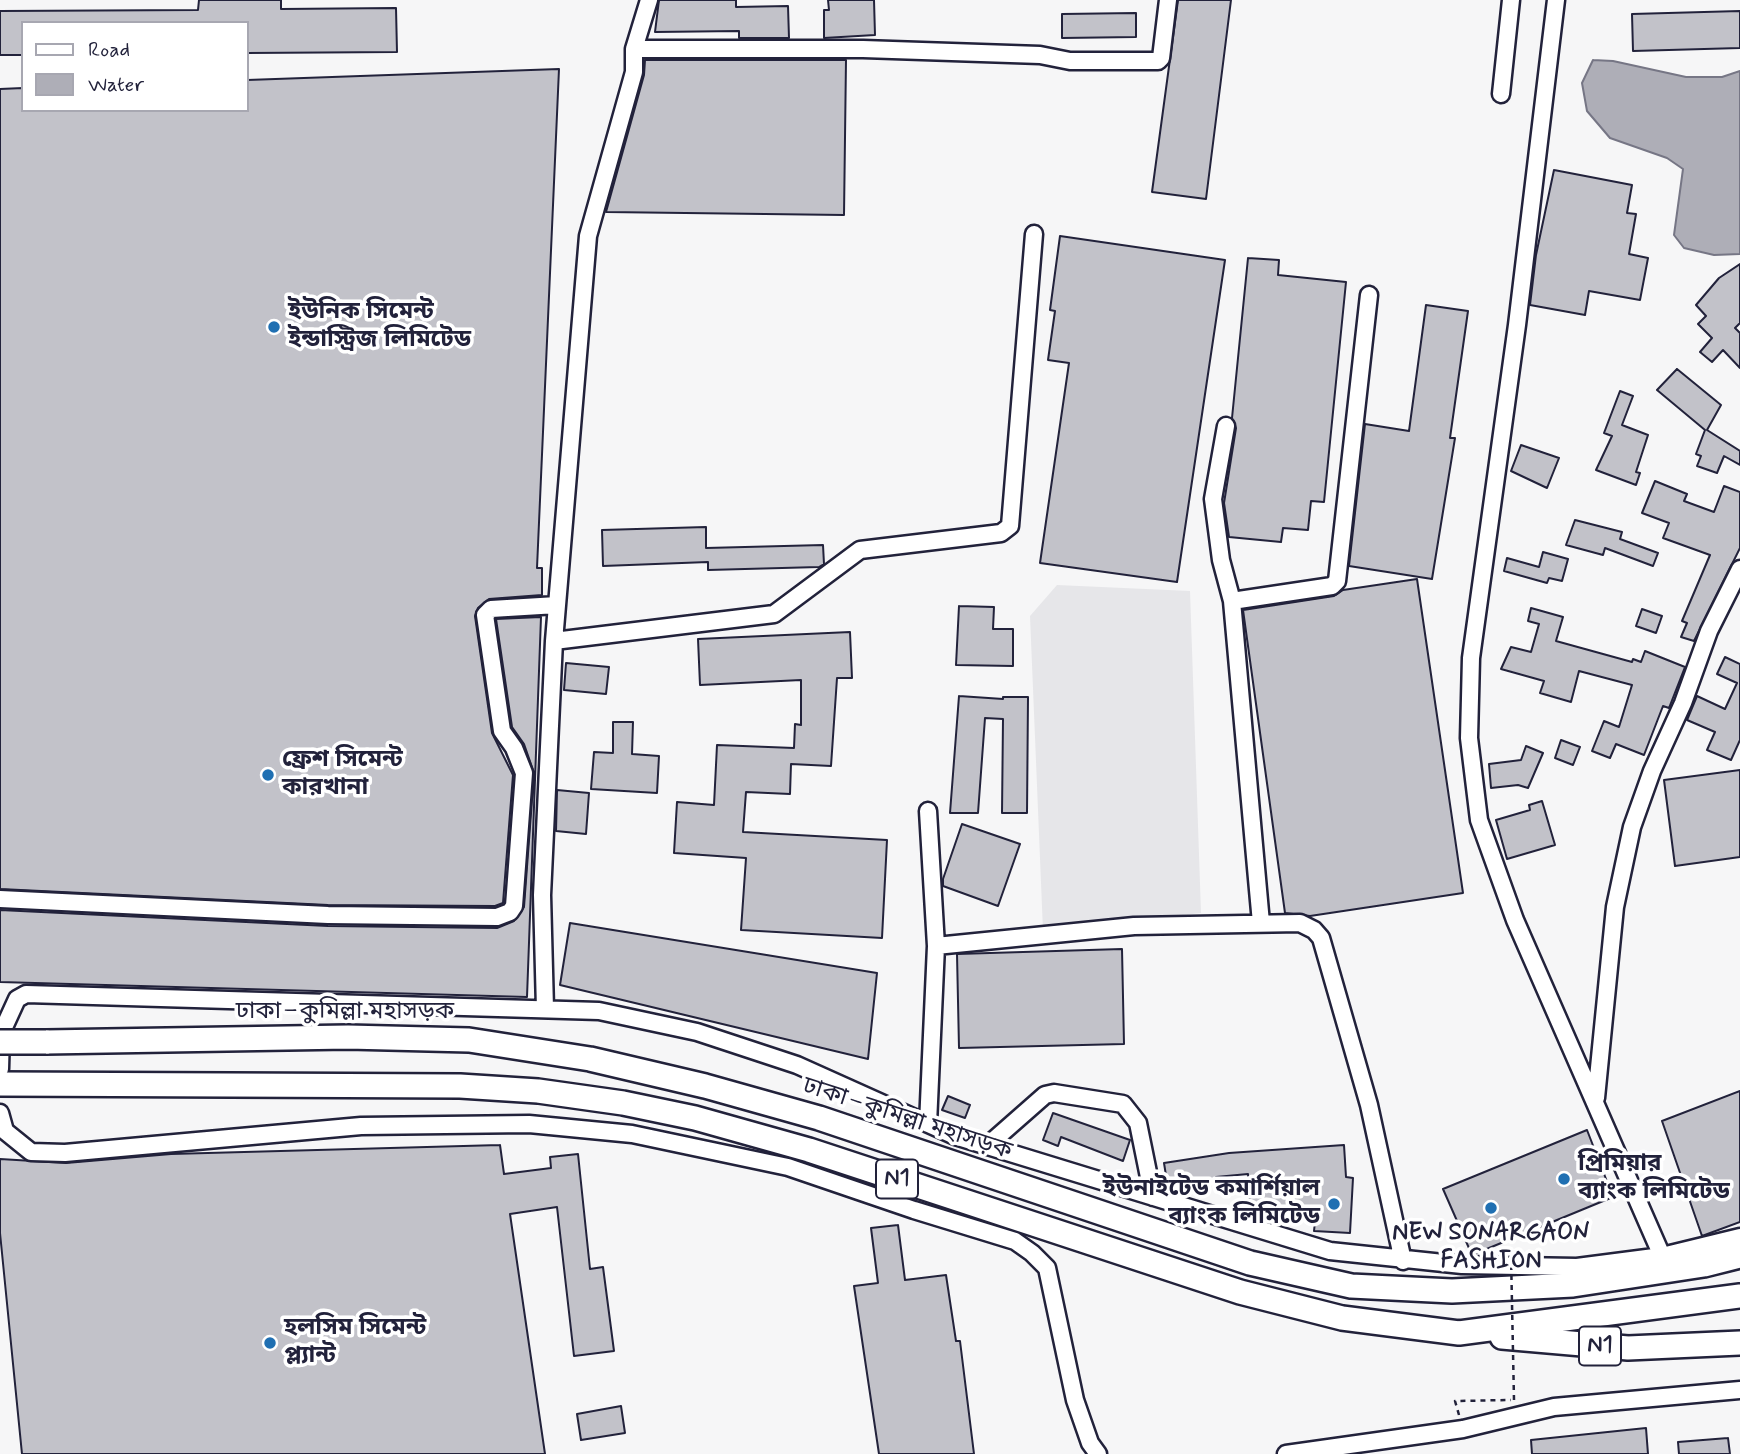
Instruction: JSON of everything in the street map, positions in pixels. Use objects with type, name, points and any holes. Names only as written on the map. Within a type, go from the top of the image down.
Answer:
[{"type":"highway","name":"ঢাকা–কুমিল্লা মহাসড়ক","points":[[0,1042],[348,1037],[469,1040],[590,1059],[705,1086],[819,1118],[1250,1263],[1351,1286],[1452,1291],[1573,1285],[1704,1265],[1740,1256]]},
{"type":"highway","name":"N1","points":[[0,1084],[460,1086],[538,1091],[623,1102],[695,1118],[809,1150],[1240,1292],[1342,1318],[1459,1333],[1628,1348],[1740,1343]]},
{"type":"highway","name":"N1","points":[[1459,1333],[1739,1297]]},
{"type":"street","points":[[545,1009],[542,895],[554,641],[588,236],[635,72],[634,48],[649,0]]},
{"type":"street","points":[[634,48],[863,49],[1040,55],[1070,61],[1158,61],[1161,58],[1168,0]]},
{"type":"street","points":[[1501,93],[1511,0]]},
{"type":"street","points":[[1556,0],[1517,325],[1471,658],[1469,738],[1479,820],[1515,920],[1662,1256]]},
{"type":"street","points":[[554,641],[774,614],[860,550],[1001,533],[1010,526],[1034,234]]},
{"type":"street","points":[[1232,601],[1332,586],[1337,581],[1369,295]]},
{"type":"street","points":[[1226,426],[1213,499],[1221,560],[1232,601],[1261,923]]},
{"type":"street","points":[[1595,1100],[1615,907],[1632,827],[1652,771],[1684,703],[1709,631],[1740,569]]},
{"type":"street","points":[[0,899],[328,915],[498,917],[510,912],[514,906],[524,773],[514,748],[502,731],[485,615],[491,609],[557,605]]},
{"type":"street","points":[[928,811],[936,946],[928,1124]]},
{"type":"street","points":[[936,946],[1134,926],[1300,923],[1321,938],[1369,1105],[1403,1261]]},
{"type":"street","points":[[0,1069],[1,1034],[17,999],[26,994],[599,1011],[697,1032],[797,1065],[928,1124],[987,1146],[1330,1251],[1403,1261],[1577,1267],[1662,1256],[1740,1237]]},
{"type":"street","points":[[987,1146],[1045,1095],[1054,1093],[1123,1104],[1138,1123],[1153,1198]]},
{"type":"street","points":[[0,1113],[5,1131],[31,1152],[79,1152],[361,1126],[529,1124],[632,1134],[788,1167],[1015,1241],[1032,1253],[1047,1268],[1075,1400],[1090,1443],[1098,1454]]},
{"type":"street","points":[[1286,1454],[1463,1429],[1553,1407],[1740,1390]]},
{"type":"path","points":[[1455,1401],[1514,1400],[1511,1255]]},
{"type":"shaded area","points":[[1057,585],[1190,591],[1201,913],[1043,931],[1030,616]]},
{"type":"water","points":[[1593,60],[1613,61],[1686,77],[1722,77],[1740,71],[1740,254],[1714,255],[1684,248],[1674,235],[1683,169],[1667,158],[1610,138],[1587,111],[1582,83]]},
{"type":"building","points":[[199,0],[281,0],[281,9],[396,8],[397,52],[248,53],[248,21],[21,21],[21,55],[0,55],[0,11],[198,10]]},
{"type":"building","points":[[659,0],[736,0],[736,7],[788,6],[789,38],[739,38],[739,31],[655,32]]},
{"type":"building","points":[[828,0],[874,0],[875,35],[824,38],[824,10],[829,10]]},
{"type":"building","points":[[1178,0],[1231,0],[1206,199],[1152,192]]},
{"type":"building","points":[[1740,11],[1740,48],[1633,51],[1632,14]]},
{"type":"building","points":[[1136,13],[1136,37],[1062,38],[1062,14]]},
{"type":"building","points":[[645,60],[846,60],[844,215],[606,212],[644,75]]},
{"type":"building","points":[[559,69],[537,568],[542,568],[542,595],[489,599],[478,608],[475,616],[492,733],[513,775],[503,903],[495,906],[328,905],[0,889],[0,89],[21,88],[21,112],[248,112],[248,80]]},
{"type":"building","points":[[1554,170],[1632,185],[1627,213],[1636,214],[1629,254],[1648,258],[1640,300],[1589,291],[1585,315],[1530,305],[1536,255]]},
{"type":"building","points":[[1060,236],[1225,260],[1177,582],[1040,563],[1069,363],[1048,360],[1055,311],[1050,310]]},
{"type":"building","points":[[1248,258],[1279,260],[1278,275],[1346,282],[1324,502],[1311,501],[1308,530],[1283,528],[1281,542],[1229,537],[1224,503],[1236,428],[1232,418]]},
{"type":"building","points":[[1740,264],[1740,323],[1735,328],[1740,333],[1740,368],[1723,350],[1712,362],[1700,352],[1712,338],[1698,324],[1706,316],[1696,305],[1719,278]]},
{"type":"building","points":[[1426,305],[1468,311],[1450,438],[1455,438],[1432,579],[1349,566],[1365,424],[1409,431]]},
{"type":"building","points":[[1677,369],[1721,405],[1707,430],[1740,451],[1740,465],[1724,456],[1717,473],[1697,466],[1701,456],[1696,454],[1705,430],[1657,390]]},
{"type":"building","points":[[1620,391],[1633,396],[1622,425],[1648,435],[1636,472],[1640,473],[1636,485],[1596,470],[1612,436],[1604,433]]},
{"type":"building","points":[[1521,445],[1559,458],[1547,488],[1511,471]]},
{"type":"building","points":[[1655,481],[1687,494],[1684,501],[1714,512],[1724,486],[1740,492],[1740,548],[1694,641],[1681,637],[1687,623],[1682,621],[1710,555],[1663,538],[1669,523],[1642,513]]},
{"type":"building","points":[[1575,520],[1622,532],[1620,539],[1658,553],[1653,566],[1605,548],[1603,555],[1566,545]]},
{"type":"building","points":[[706,527],[706,548],[823,545],[824,564],[819,567],[708,570],[708,562],[603,566],[602,530]]},
{"type":"building","points":[[1543,552],[1568,559],[1562,581],[1549,578],[1547,583],[1504,571],[1507,558],[1539,567]]},
{"type":"building","points":[[1417,579],[1463,893],[1310,916],[1285,913],[1243,610],[1334,596],[1343,590]]},
{"type":"building","points":[[959,606],[994,607],[993,629],[1013,629],[1013,666],[956,665]]},
{"type":"building","points":[[1531,608],[1563,617],[1556,641],[1632,662],[1633,659],[1641,662],[1645,651],[1685,667],[1669,708],[1663,706],[1644,755],[1616,744],[1610,758],[1592,751],[1604,721],[1619,727],[1632,685],[1579,671],[1571,702],[1540,693],[1544,681],[1501,669],[1511,647],[1531,652],[1539,624],[1528,621]]},
{"type":"building","points":[[1642,609],[1662,616],[1656,633],[1636,626]]},
{"type":"building","points":[[541,617],[527,997],[0,982],[0,910],[328,926],[497,928],[514,921],[524,907],[534,773],[524,744],[512,727],[496,619]]},
{"type":"building","points":[[850,632],[852,678],[837,678],[831,766],[791,764],[790,794],[746,792],[743,832],[887,840],[882,938],[741,930],[746,858],[674,853],[677,802],[714,805],[717,745],[794,748],[795,724],[801,725],[801,680],[700,685],[698,639]]},
{"type":"building","points":[[1725,657],[1740,664],[1740,740],[1731,760],[1707,750],[1715,732],[1687,720],[1697,696],[1725,709],[1737,683],[1717,674]]},
{"type":"building","points":[[566,663],[609,667],[606,694],[564,690]]},
{"type":"building","points":[[959,696],[1003,699],[1028,697],[1027,813],[1002,813],[1003,719],[985,718],[978,813],[950,813]]},
{"type":"building","points":[[613,722],[633,722],[632,754],[659,756],[657,793],[591,789],[594,752],[613,753]]},
{"type":"building","points":[[1561,740],[1580,747],[1573,765],[1555,758]]},
{"type":"building","points":[[1526,746],[1543,753],[1528,788],[1518,785],[1491,788],[1489,764],[1521,760]]},
{"type":"building","points":[[1740,770],[1740,857],[1675,866],[1664,780]]},
{"type":"building","points":[[557,790],[589,793],[586,834],[556,831]]},
{"type":"building","points":[[1542,801],[1555,845],[1507,859],[1496,820],[1530,810],[1529,805]]},
{"type":"building","points":[[962,824],[1020,844],[998,906],[943,886]]},
{"type":"building","points":[[570,923],[877,973],[868,1059],[560,985]]},
{"type":"building","points":[[1122,949],[1124,1044],[959,1048],[957,954]]},
{"type":"building","points":[[1740,1091],[1740,1222],[1702,1236],[1662,1121]]},
{"type":"building","points":[[948,1096],[970,1105],[965,1118],[942,1110]]},
{"type":"building","points":[[1053,1113],[1130,1140],[1123,1161],[1061,1137],[1058,1146],[1043,1140]]},
{"type":"building","points":[[1587,1130],[1613,1197],[1472,1255],[1443,1189]]},
{"type":"building","name":"হলসিম সিমেন্ট প্ল্যান্ট","points":[[500,1145],[504,1174],[551,1168],[550,1157],[578,1154],[590,1269],[603,1267],[614,1351],[574,1356],[557,1207],[510,1214],[545,1454],[22,1454],[0,1233],[0,1159],[66,1163],[171,1154]]},
{"type":"building","points":[[1344,1145],[1346,1177],[1353,1178],[1350,1233],[1314,1231],[1315,1222],[1250,1211],[1248,1174],[1216,1177],[1217,1180],[1168,1188],[1164,1163],[1229,1153]]},
{"type":"building","points":[[898,1225],[905,1280],[946,1275],[956,1341],[960,1341],[974,1454],[879,1454],[854,1286],[878,1283],[871,1228]]},
{"type":"building","points":[[621,1406],[625,1433],[581,1440],[577,1414]]},
{"type":"building","points":[[1646,1428],[1648,1454],[1532,1454],[1531,1440]]},
{"type":"building","points":[[1728,1438],[1730,1454],[1679,1454],[1678,1442]]},
{"type":"place","name":"ইউনিক সিমেন্ট ইন্ডাস্ট্রিজ লিমিটেড","points":[[274,327]]},
{"type":"place","name":"ফ্রেশ সিমেন্ট কারখানা","points":[[268,775]]},
{"type":"place","name":"প্রিমিয়ার ব্যাংক লিমিটেড","points":[[1564,1179]]},
{"type":"place","name":"ইউনাইটেড কমার্শিয়াল ব্যাংক লিমিটেড","points":[[1334,1204]]},
{"type":"place","name":"NEW SONARGAON FASHION","points":[[1491,1208]]},
{"type":"place","name":"হলসিম সিমেন্ট প্ল্যান্ট","points":[[270,1343]]}]
